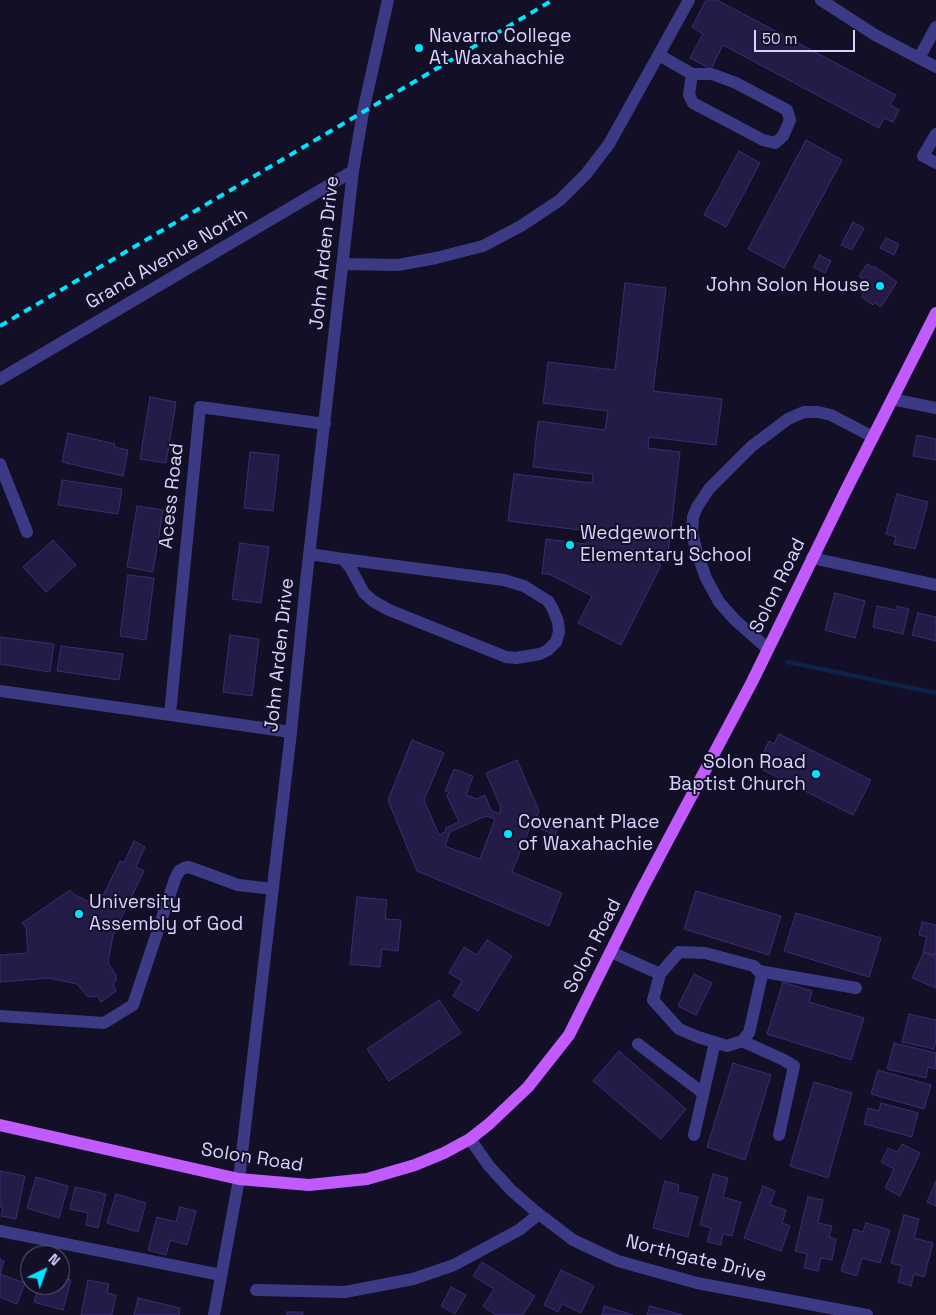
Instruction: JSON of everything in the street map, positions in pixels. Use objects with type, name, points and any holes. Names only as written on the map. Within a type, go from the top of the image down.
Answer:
[{"type":"main road","name":"Solon Road","points":[[0,1125],[239,1179],[308,1186],[367,1179],[415,1165],[444,1153],[470,1139],[489,1124],[528,1087],[569,1035],[768,649],[936,313]]},
{"type":"street","name":"John Arden Drive","points":[[214,1315],[239,1179],[353,171],[363,112],[388,0]]},
{"type":"street","points":[[343,264],[398,264],[436,258],[483,246],[521,226],[560,200],[586,174],[609,144],[689,0]]},
{"type":"street","points":[[822,0],[875,35],[936,67]]},
{"type":"street","points":[[919,58],[936,27]]},
{"type":"street","points":[[659,55],[692,74],[712,74],[728,80],[787,110],[790,120],[782,136],[775,143],[763,140],[693,103],[689,95],[692,74]]},
{"type":"street","points":[[936,134],[923,156],[936,163]]},
{"type":"street","name":"Grand Avenue North","points":[[0,379],[353,171]]},
{"type":"street","points":[[892,399],[936,408]]},
{"type":"street","name":"Acess Road","points":[[170,714],[200,407],[325,424]]},
{"type":"street","points":[[768,649],[735,620],[719,602],[706,578],[696,553],[692,533],[693,517],[697,507],[709,488],[752,446],[776,428],[804,412],[818,412],[831,415],[873,437]]},
{"type":"street","points":[[0,464],[27,532]]},
{"type":"street","points":[[309,554],[504,580],[524,586],[548,601],[553,609],[558,622],[559,632],[556,642],[548,650],[540,654],[529,657],[506,657],[390,610],[373,601],[364,593],[350,567],[343,559]]},
{"type":"street","points":[[812,558],[936,585]]},
{"type":"street","points":[[0,691],[291,732]]},
{"type":"street","points":[[0,1016],[104,1022],[133,1005],[176,879],[179,871],[184,868],[189,867],[238,885],[273,888]]},
{"type":"street","points":[[611,952],[660,974]]},
{"type":"street","points":[[679,952],[705,953],[754,966],[762,975],[749,1033],[742,1041],[728,1046],[679,1029],[653,1000],[660,974],[679,952]]},
{"type":"street","points":[[759,971],[856,988]]},
{"type":"street","points":[[742,1041],[794,1066],[779,1135]]},
{"type":"street","points":[[694,1135],[715,1042]]},
{"type":"street","points":[[638,1044],[704,1093]]},
{"type":"street","name":"Northgate Drive","points":[[470,1139],[489,1166],[510,1190],[539,1214],[573,1240],[618,1261],[697,1283],[820,1311],[867,1315]]},
{"type":"street","points":[[256,1290],[344,1292],[414,1279],[454,1265],[519,1230],[539,1214]]},
{"type":"street","points":[[0,1231],[221,1275]]},
{"type":"building","points":[[706,0],[717,0],[896,95],[890,105],[899,110],[893,122],[884,118],[879,128],[723,45],[711,69],[690,58],[703,34],[692,27]]},
{"type":"building","points":[[806,140],[842,160],[784,268],[748,249]]},
{"type":"building","points":[[739,151],[760,163],[726,227],[704,215]]},
{"type":"building","points":[[853,222],[864,228],[852,250],[841,245]]},
{"type":"building","points":[[886,238],[899,244],[894,255],[880,248]]},
{"type":"building","points":[[820,255],[831,261],[825,273],[813,267]]},
{"type":"building","name":"John Solon House","points":[[867,264],[873,268],[874,266],[897,282],[881,307],[875,303],[873,305],[861,297],[867,288],[861,284],[864,280],[859,276]]},
{"type":"building","points":[[625,283],[666,288],[653,391],[722,399],[716,445],[649,437],[648,448],[680,452],[668,554],[629,549],[661,565],[621,645],[578,623],[592,596],[549,574],[542,574],[546,539],[586,544],[588,531],[508,521],[514,474],[592,483],[593,474],[533,467],[538,421],[605,430],[608,411],[543,403],[548,362],[615,370]]},
{"type":"building","points":[[150,397],[176,402],[166,463],[140,459]]},
{"type":"building","points":[[68,433],[115,444],[114,447],[128,450],[123,476],[62,462]]},
{"type":"building","points":[[917,435],[936,439],[936,460],[913,456]]},
{"type":"building","points":[[250,452],[279,455],[273,511],[244,508]]},
{"type":"building","points":[[62,480],[122,489],[118,514],[58,505]]},
{"type":"building","points":[[897,494],[928,502],[915,549],[894,544],[896,537],[886,534]]},
{"type":"building","points":[[137,506],[163,510],[153,572],[127,567]]},
{"type":"building","points":[[53,540],[76,565],[46,592],[23,567]]},
{"type":"building","points":[[240,543],[269,547],[261,603],[232,599]]},
{"type":"building","points":[[128,575],[154,578],[146,640],[120,636]]},
{"type":"building","points":[[835,593],[865,601],[855,638],[825,630]]},
{"type":"building","points":[[877,606],[896,610],[897,606],[909,609],[903,634],[873,627]]},
{"type":"building","points":[[918,613],[936,617],[936,641],[912,635]]},
{"type":"building","points":[[230,635],[259,639],[252,696],[223,692]]},
{"type":"building","points":[[0,637],[54,644],[50,672],[0,664]]},
{"type":"building","points":[[61,646],[123,654],[119,680],[57,671]]},
{"type":"building","name":"Solon Road Baptist Church","points":[[779,734],[871,780],[853,815],[761,769],[766,758],[762,756],[769,741],[774,744]]},
{"type":"building","name":"Covenant Place of Waxahachie","points":[[412,740],[444,753],[424,800],[439,835],[445,832],[446,828],[459,822],[447,796],[449,792],[445,791],[454,769],[473,776],[466,795],[477,799],[485,795],[491,810],[499,814],[501,808],[486,773],[517,760],[539,811],[537,816],[559,825],[555,835],[531,825],[512,872],[562,893],[549,926],[417,871],[388,800]],"holes":[[[486,816],[495,819],[480,859],[445,846],[450,832]]]},
{"type":"building","name":"University Assembly of God","points":[[134,841],[145,847],[136,867],[144,871],[113,935],[108,963],[116,975],[116,981],[113,984],[116,991],[101,1002],[97,995],[94,997],[87,996],[77,984],[49,978],[0,982],[0,955],[28,953],[26,927],[22,923],[70,890],[73,894],[98,906],[120,861],[124,863]]},
{"type":"building","points":[[696,891],[781,916],[769,955],[684,929]]},
{"type":"building","points":[[357,897],[387,900],[385,919],[401,920],[398,951],[382,949],[380,967],[350,964]]},
{"type":"building","points":[[796,913],[881,938],[869,977],[784,951]]},
{"type":"building","points":[[922,922],[936,925],[936,955],[923,952],[927,937],[919,935]]},
{"type":"building","points":[[487,940],[512,956],[478,1011],[453,996],[462,981],[449,973],[464,947],[477,955]]},
{"type":"building","points":[[924,952],[936,957],[936,988],[912,978]]},
{"type":"building","points":[[694,974],[712,983],[696,1015],[678,1006]]},
{"type":"building","points":[[783,982],[812,991],[809,1002],[864,1018],[851,1060],[767,1034]]},
{"type":"building","points":[[439,1000],[461,1033],[389,1081],[367,1049]]},
{"type":"building","points":[[909,1014],[936,1020],[934,1049],[902,1042]]},
{"type":"building","points":[[894,1043],[936,1053],[935,1069],[928,1067],[926,1078],[887,1069]]},
{"type":"building","points":[[619,1051],[686,1109],[661,1139],[593,1081]]},
{"type":"building","points":[[733,1063],[771,1075],[745,1160],[707,1147]]},
{"type":"building","points":[[878,1070],[931,1085],[924,1109],[871,1094]]},
{"type":"building","points":[[814,1082],[852,1093],[828,1178],[790,1166]]},
{"type":"building","points":[[881,1103],[918,1113],[912,1137],[864,1124],[868,1108],[879,1111]]},
{"type":"building","points":[[902,1144],[920,1153],[900,1196],[885,1188],[894,1169],[881,1162],[888,1148],[897,1152]]},
{"type":"building","points":[[0,1171],[25,1176],[16,1219],[1,1216],[3,1207],[0,1207]]},
{"type":"building","points":[[713,1174],[728,1178],[723,1197],[741,1202],[732,1236],[723,1234],[721,1245],[707,1242],[711,1228],[700,1225]]},
{"type":"building","points":[[36,1177],[68,1186],[59,1218],[27,1208]]},
{"type":"building","points":[[665,1181],[679,1185],[678,1192],[698,1197],[688,1237],[653,1228]]},
{"type":"building","points":[[936,1181],[936,1206],[927,1202]]},
{"type":"building","points":[[763,1186],[775,1191],[770,1205],[786,1210],[782,1223],[790,1226],[781,1251],[744,1238]]},
{"type":"building","points":[[75,1187],[106,1194],[98,1228],[86,1225],[88,1213],[70,1209]]},
{"type":"building","points":[[116,1194],[146,1203],[138,1232],[107,1223]]},
{"type":"building","points":[[808,1197],[823,1200],[818,1223],[832,1226],[829,1237],[836,1239],[832,1260],[821,1258],[818,1271],[804,1268],[807,1254],[795,1251]]},
{"type":"building","points":[[180,1207],[196,1211],[187,1245],[170,1240],[166,1255],[148,1250],[157,1217],[176,1222]]},
{"type":"building","points":[[904,1215],[919,1219],[914,1238],[933,1243],[924,1277],[914,1274],[911,1286],[898,1282],[902,1266],[891,1263]]},
{"type":"building","points":[[866,1223],[890,1230],[880,1263],[862,1258],[857,1276],[841,1271],[854,1229],[863,1232]]},
{"type":"building","points":[[0,1259],[4,1261],[0,1274]]},
{"type":"building","points":[[482,1262],[535,1296],[523,1315],[496,1315],[483,1306],[494,1289],[473,1276]]},
{"type":"building","points":[[561,1270],[594,1286],[581,1313],[562,1304],[558,1312],[544,1305]]},
{"type":"building","points":[[0,1274],[20,1281],[20,1295],[17,1304],[0,1297]]},
{"type":"building","points":[[88,1280],[109,1284],[107,1293],[116,1295],[112,1315],[81,1315]]},
{"type":"building","points":[[451,1287],[466,1295],[455,1314],[441,1306]]},
{"type":"building","points":[[36,1295],[67,1295],[63,1310],[34,1302]]},
{"type":"building","points":[[138,1298],[180,1308],[179,1315],[134,1315]]},
{"type":"building","points":[[604,1306],[633,1315],[602,1315]]},
{"type":"building","points":[[650,1306],[682,1315],[647,1315]]},
{"type":"building","points":[[287,1312],[303,1312],[303,1315],[287,1315]]},
{"type":"waterway","points":[[788,662],[936,693]]},
{"type":"railway","points":[[0,326],[553,0]]},
{"type":"place","name":"Navarro College At Waxahachie","points":[[419,48]]},
{"type":"place","name":"John Solon House","points":[[880,286]]},
{"type":"place","name":"Wedgeworth Elementary School","points":[[570,545]]},
{"type":"place","name":"Solon Road Baptist Church","points":[[816,774]]},
{"type":"place","name":"Covenant Place of Waxahachie","points":[[508,834]]},
{"type":"place","name":"University Assembly of God","points":[[79,914]]}]
